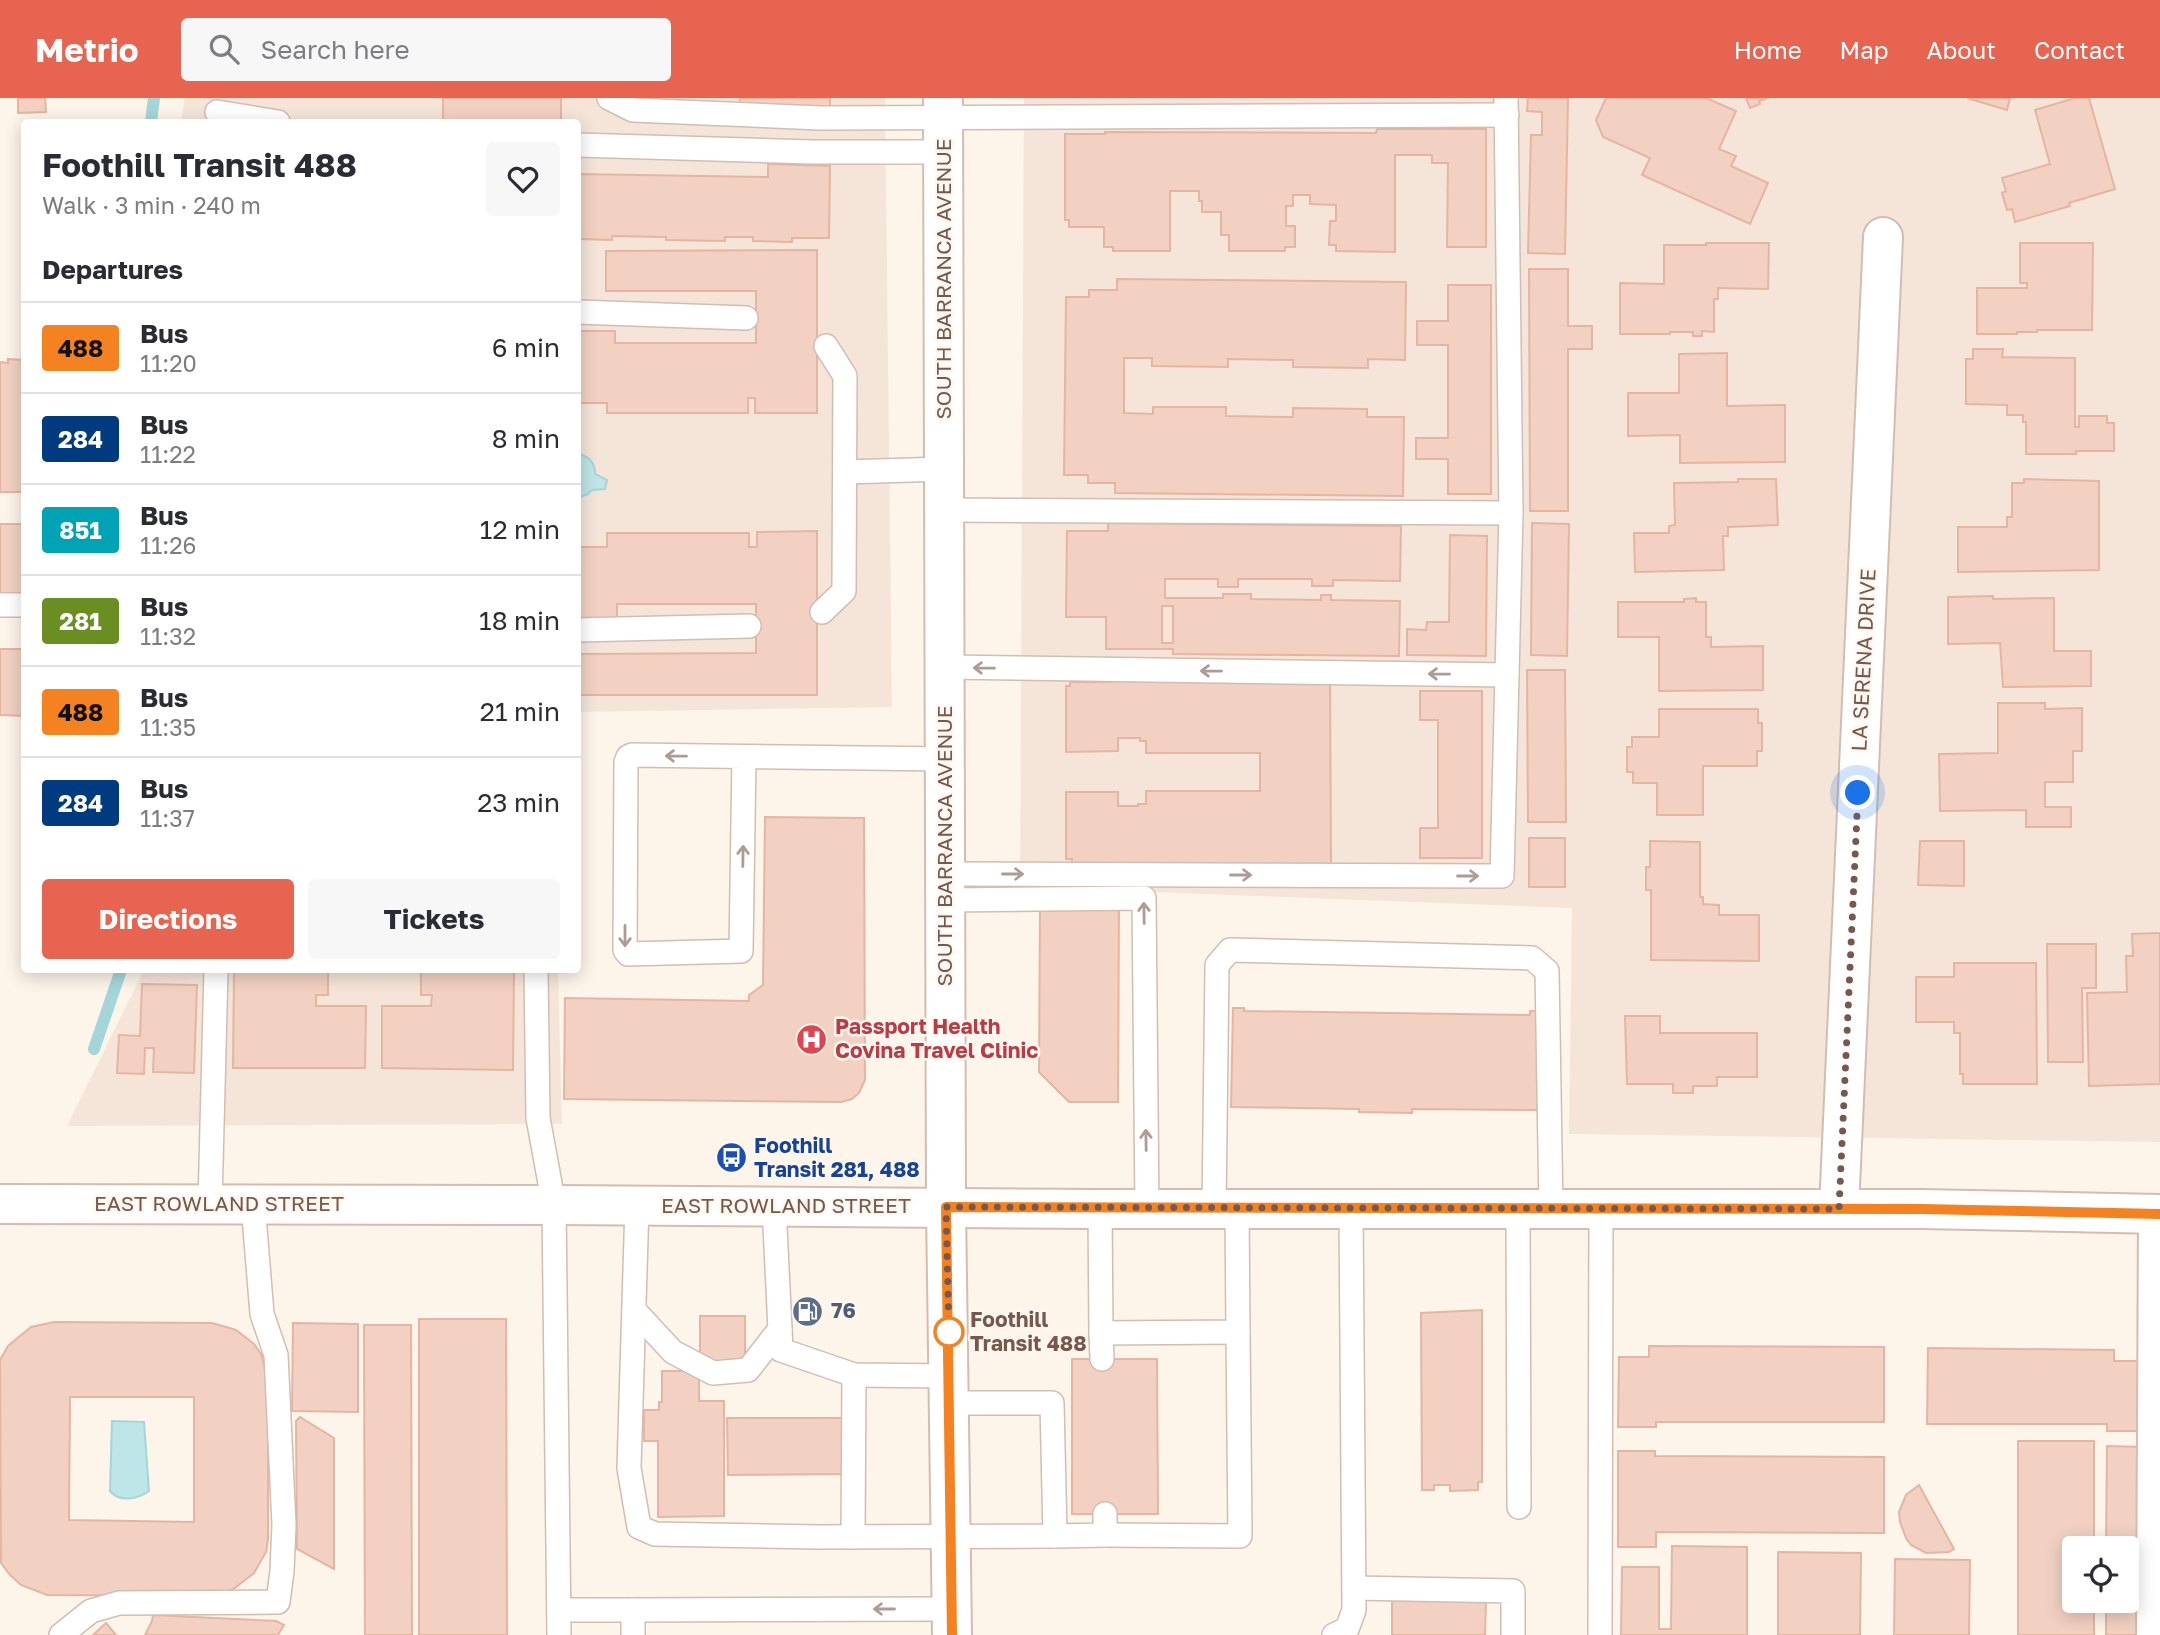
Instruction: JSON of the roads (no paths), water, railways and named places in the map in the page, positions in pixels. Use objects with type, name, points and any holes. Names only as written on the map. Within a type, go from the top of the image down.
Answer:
[{"type":"main road","name":"SOUTH BARRANCA AVENUE","points":[[944,123],[946,1207],[952,1622]]},
{"type":"main road","name":"LA SERENA DRIVE","points":[[1839,1209],[1883,237]]},
{"type":"main road","name":"EAST ROWLAND STREET","points":[[0,1204],[1839,1209],[2159,1214]]},
{"type":"main road","points":[[2156,1635],[2159,1214]]},
{"type":"lane","points":[[609,98],[633,110],[944,123],[1507,107],[1511,513],[1502,876],[945,887]]},
{"type":"lane","points":[[217,113],[258,119]]},
{"type":"lane","points":[[581,145],[812,152],[944,123]]},
{"type":"lane","points":[[581,312],[746,318]]},
{"type":"lane","points":[[822,612],[844,591],[845,376],[826,346]]},
{"type":"lane","points":[[845,472],[944,469]]},
{"type":"lane","points":[[944,510],[1511,513]]},
{"type":"lane","points":[[0,605],[21,605]]},
{"type":"lane","points":[[581,630],[749,626]]},
{"type":"lane","points":[[945,667],[1507,675]]},
{"type":"lane","points":[[744,757],[741,951],[628,954],[625,950],[628,757],[632,755],[945,759]]},
{"type":"lane","points":[[945,887],[1144,898],[1147,1209]]},
{"type":"lane","points":[[636,1205],[629,1468],[639,1527],[655,1534],[853,1537],[1055,1536],[1105,1525],[1240,1536],[1238,1332],[1225,1209],[1217,965],[1230,950],[1532,958],[1548,971],[1519,1507]]},
{"type":"lane","points":[[210,1204],[216,973]]},
{"type":"lane","points":[[536,973],[538,1118],[554,1205],[559,1635]]},
{"type":"lane","points":[[61,1635],[91,1611],[119,1602],[278,1602],[284,1525],[276,1355],[262,1314],[253,1204]]},
{"type":"lane","points":[[774,1206],[781,1350],[854,1374],[949,1389],[1062,1402],[1055,1536]]},
{"type":"lane","points":[[1100,1209],[1102,1359]]},
{"type":"lane","points":[[1334,1635],[1347,1629],[1354,1610],[1351,1209]]},
{"type":"lane","points":[[1600,1635],[1601,1209]]},
{"type":"lane","points":[[634,1310],[673,1352],[713,1373],[748,1370],[780,1329]]},
{"type":"lane","points":[[1101,1333],[1238,1332]]},
{"type":"lane","points":[[853,1537],[854,1374]]},
{"type":"lane","points":[[1354,1588],[1513,1591],[1513,1635]]},
{"type":"lane","points":[[559,1610],[633,1610],[952,1622]]},
{"type":"lane","points":[[632,1635],[633,1610]]},
{"type":"water","points":[[581,455],[593,463],[595,474],[607,480],[605,489],[592,490],[581,497]]},
{"type":"water","points":[[112,1421],[144,1422],[149,1491],[140,1496],[124,1498],[110,1491]]},
{"type":"waterway","points":[[151,119],[154,98]]},
{"type":"waterway","points":[[94,1049],[120,973]]},
{"type":"place","name":"Passport Health Covina Travel Clinic","points":[[812,1039]]},
{"type":"place","name":"Foothill Transit 281, 488","points":[[731,1158]]},
{"type":"place","name":"76","points":[[808,1311]]},
{"type":"place","name":"Foothill Transit 488","points":[[949,1332]]}]
